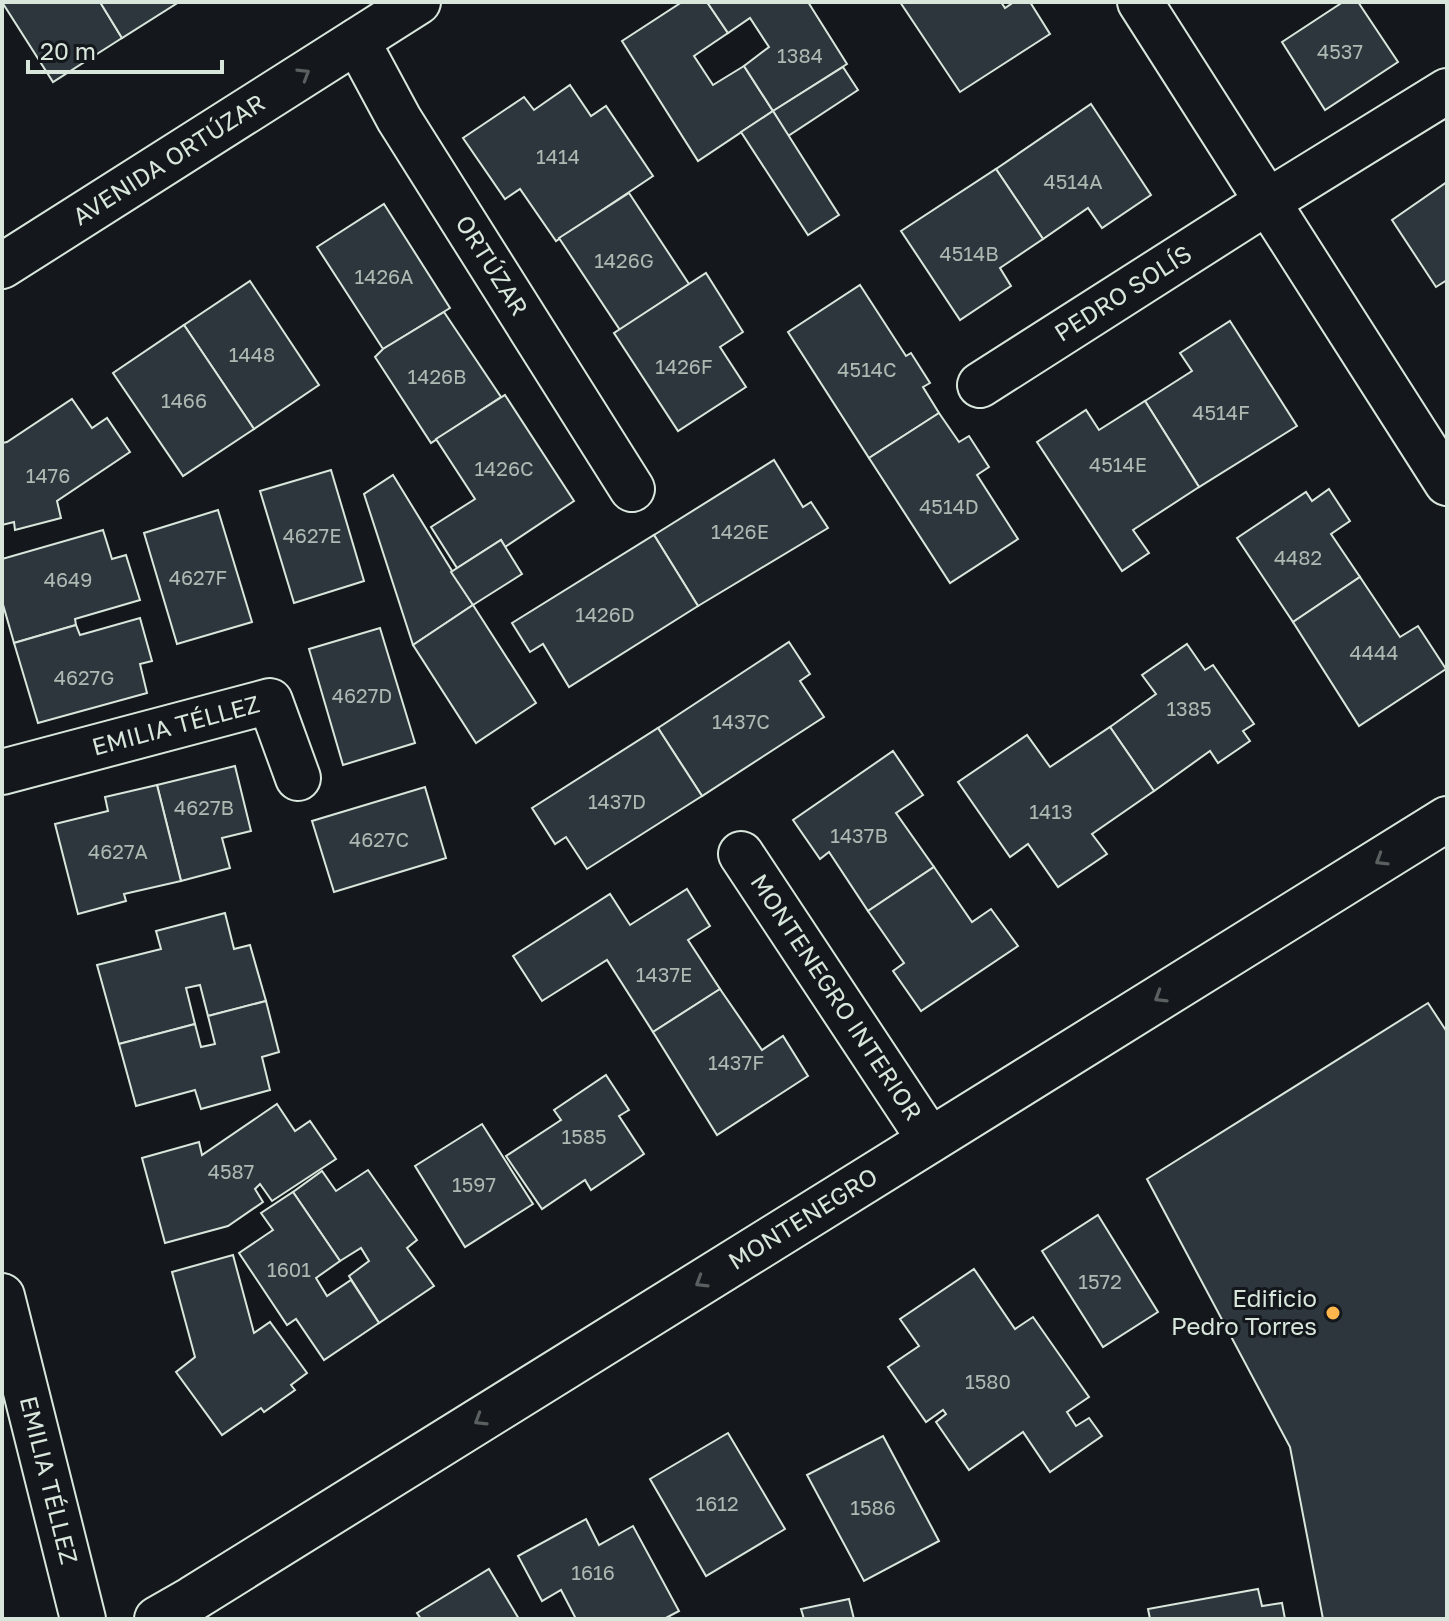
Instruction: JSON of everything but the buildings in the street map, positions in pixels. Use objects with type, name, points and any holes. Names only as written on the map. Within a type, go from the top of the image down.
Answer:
[{"type":"street","name":"AVENIDA ORTÚZAR","points":[[2,266],[418,2]]},
{"type":"street","points":[[1140,2],[1447,483]]},
{"type":"street","name":"ORTÚZAR","points":[[357,41],[399,119],[632,489]]},
{"type":"street","name":"PEDRO SOLÍS","points":[[980,385],[1447,91]]},
{"type":"street","name":"EMILIA TÉLLEZ","points":[[2,772],[270,701],[298,778]]},
{"type":"street","name":"MONTENEGRO","points":[[181,1612],[930,1140],[1447,819]]},
{"type":"street","name":"MONTENEGRO INTERIOR","points":[[741,854],[930,1140]]},
{"type":"street","name":"EMILIA TÉLLEZ","points":[[2,1296],[83,1619]]},
{"type":"place","name":"Edificio Pedro Torres","points":[[1333,1313]]}]
